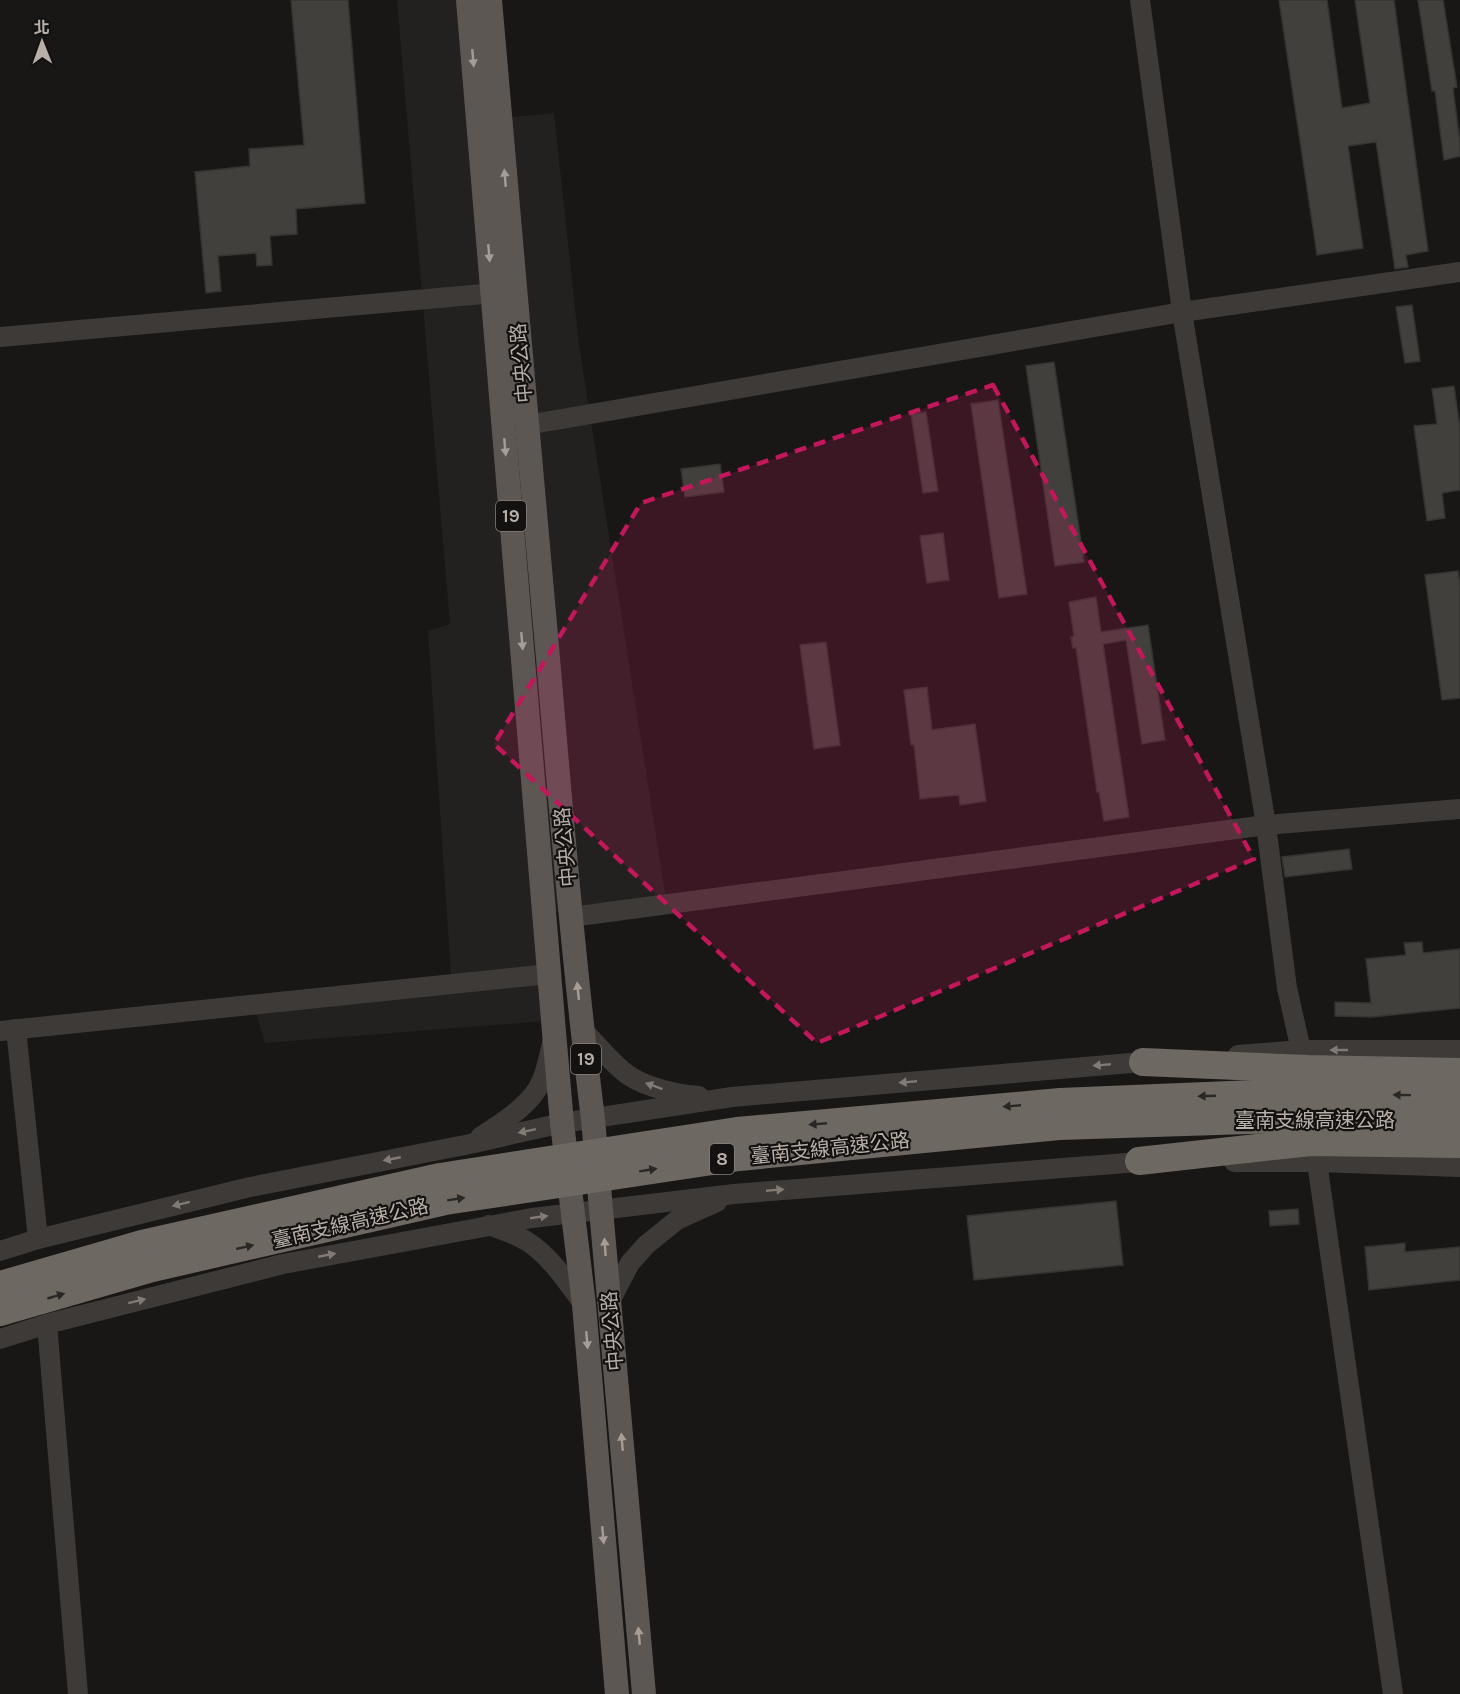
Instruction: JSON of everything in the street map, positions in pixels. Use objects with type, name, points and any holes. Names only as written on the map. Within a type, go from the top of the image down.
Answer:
[{"type":"highway","points":[[1143,1062],[1308,1069],[1454,1065]]},
{"type":"highway","name":"臺南支線高速公路","points":[[0,1285],[142,1244],[440,1178],[737,1131],[1060,1102],[1278,1093],[1460,1096]]},
{"type":"highway","name":"臺南支線高速公路","points":[[0,1312],[153,1268],[445,1201],[739,1157],[1059,1126],[1280,1119],[1460,1121]]},
{"type":"highway","points":[[1139,1161],[1310,1142],[1451,1144]]},
{"type":"main road","name":"中央公路","points":[[468,0],[504,292],[527,425],[571,917],[602,1210],[644,1694]]},
{"type":"main road","name":"中央公路","points":[[490,0],[504,292],[549,975],[562,1123],[584,1305],[617,1694]]},
{"type":"street","points":[[1140,0],[1182,312],[1266,825],[1287,988],[1301,1050]]},
{"type":"street","points":[[527,425],[1182,312],[1460,272]]},
{"type":"street","points":[[0,337],[504,292]]},
{"type":"street","points":[[571,917],[1266,825],[1460,809]]},
{"type":"street","points":[[38,1239],[8,1030],[549,975]]},
{"type":"street","points":[[582,1029],[615,1064],[630,1076],[684,1095],[732,1097]]},
{"type":"street","points":[[470,1144],[528,1100],[541,1082],[554,1032]]},
{"type":"street","points":[[0,1251],[38,1239],[250,1187],[470,1144],[562,1123],[732,1097],[1301,1050],[1454,1065]]},
{"type":"street","points":[[0,1339],[47,1324],[283,1264],[489,1225],[573,1212],[734,1194],[1139,1161],[1317,1162],[1460,1167]]},
{"type":"street","points":[[1317,1162],[1393,1694]]},
{"type":"street","points":[[609,1303],[630,1263],[646,1245],[677,1220],[734,1194]]},
{"type":"street","points":[[489,1225],[528,1242],[562,1275],[584,1305]]},
{"type":"street","points":[[47,1324],[78,1694]]},
{"type":"highlighted area","points":[[993,385],[1254,859],[817,1043],[494,744],[641,503]]},
{"type":"shaded area","points":[[397,0],[494,0],[504,118],[554,113],[579,345],[666,899],[534,915],[545,1021],[265,1043],[254,1006],[451,975],[428,631],[450,624]]},
{"type":"building","points":[[291,0],[348,0],[365,203],[296,209],[297,234],[270,236],[272,265],[257,266],[256,253],[218,256],[221,291],[206,293],[195,172],[250,166],[249,149],[304,145]]},
{"type":"building","points":[[1279,0],[1327,0],[1342,108],[1370,103],[1355,0],[1394,0],[1428,251],[1406,255],[1408,267],[1395,269],[1376,142],[1348,146],[1363,248],[1317,255]]},
{"type":"building","points":[[1418,0],[1443,0],[1457,87],[1453,88],[1460,143],[1460,156],[1444,160],[1435,91],[1432,91]]},
{"type":"building","points":[[1412,305],[1420,361],[1405,363],[1396,307]]},
{"type":"building","points":[[1054,362],[1084,562],[1055,566],[1026,366]]},
{"type":"building","points":[[1454,386],[1460,429],[1460,490],[1442,493],[1445,518],[1427,521],[1414,426],[1437,424],[1432,389]]},
{"type":"building","points":[[998,400],[1027,594],[999,598],[971,404]]},
{"type":"building","points":[[926,412],[938,491],[923,493],[911,414]]},
{"type":"building","points":[[720,464],[724,492],[685,497],[681,469]]},
{"type":"building","points":[[943,533],[949,580],[927,583],[920,536]]},
{"type":"building","points":[[1458,571],[1460,698],[1442,700],[1425,575]]},
{"type":"building","points":[[1096,597],[1101,632],[1148,625],[1165,740],[1142,744],[1126,640],[1103,644],[1129,817],[1104,821],[1099,792],[1097,792],[1076,648],[1073,648],[1071,637],[1074,636],[1069,602]]},
{"type":"building","points":[[826,642],[840,745],[814,749],[800,645]]},
{"type":"building","points":[[927,687],[932,730],[975,724],[986,801],[960,805],[959,795],[920,799],[914,745],[911,745],[904,690]]},
{"type":"building","points":[[1349,849],[1352,869],[1285,877],[1282,857]]},
{"type":"building","points":[[1422,942],[1423,953],[1460,949],[1460,1008],[1372,1017],[1335,1016],[1335,1002],[1371,1003],[1366,959],[1406,955],[1404,943]]},
{"type":"building","points":[[1116,1201],[1123,1265],[974,1280],[967,1216]]},
{"type":"building","points":[[1298,1209],[1299,1224],[1270,1226],[1269,1211]]},
{"type":"building","points":[[1405,1243],[1405,1252],[1460,1247],[1460,1280],[1369,1290],[1365,1247]]}]
